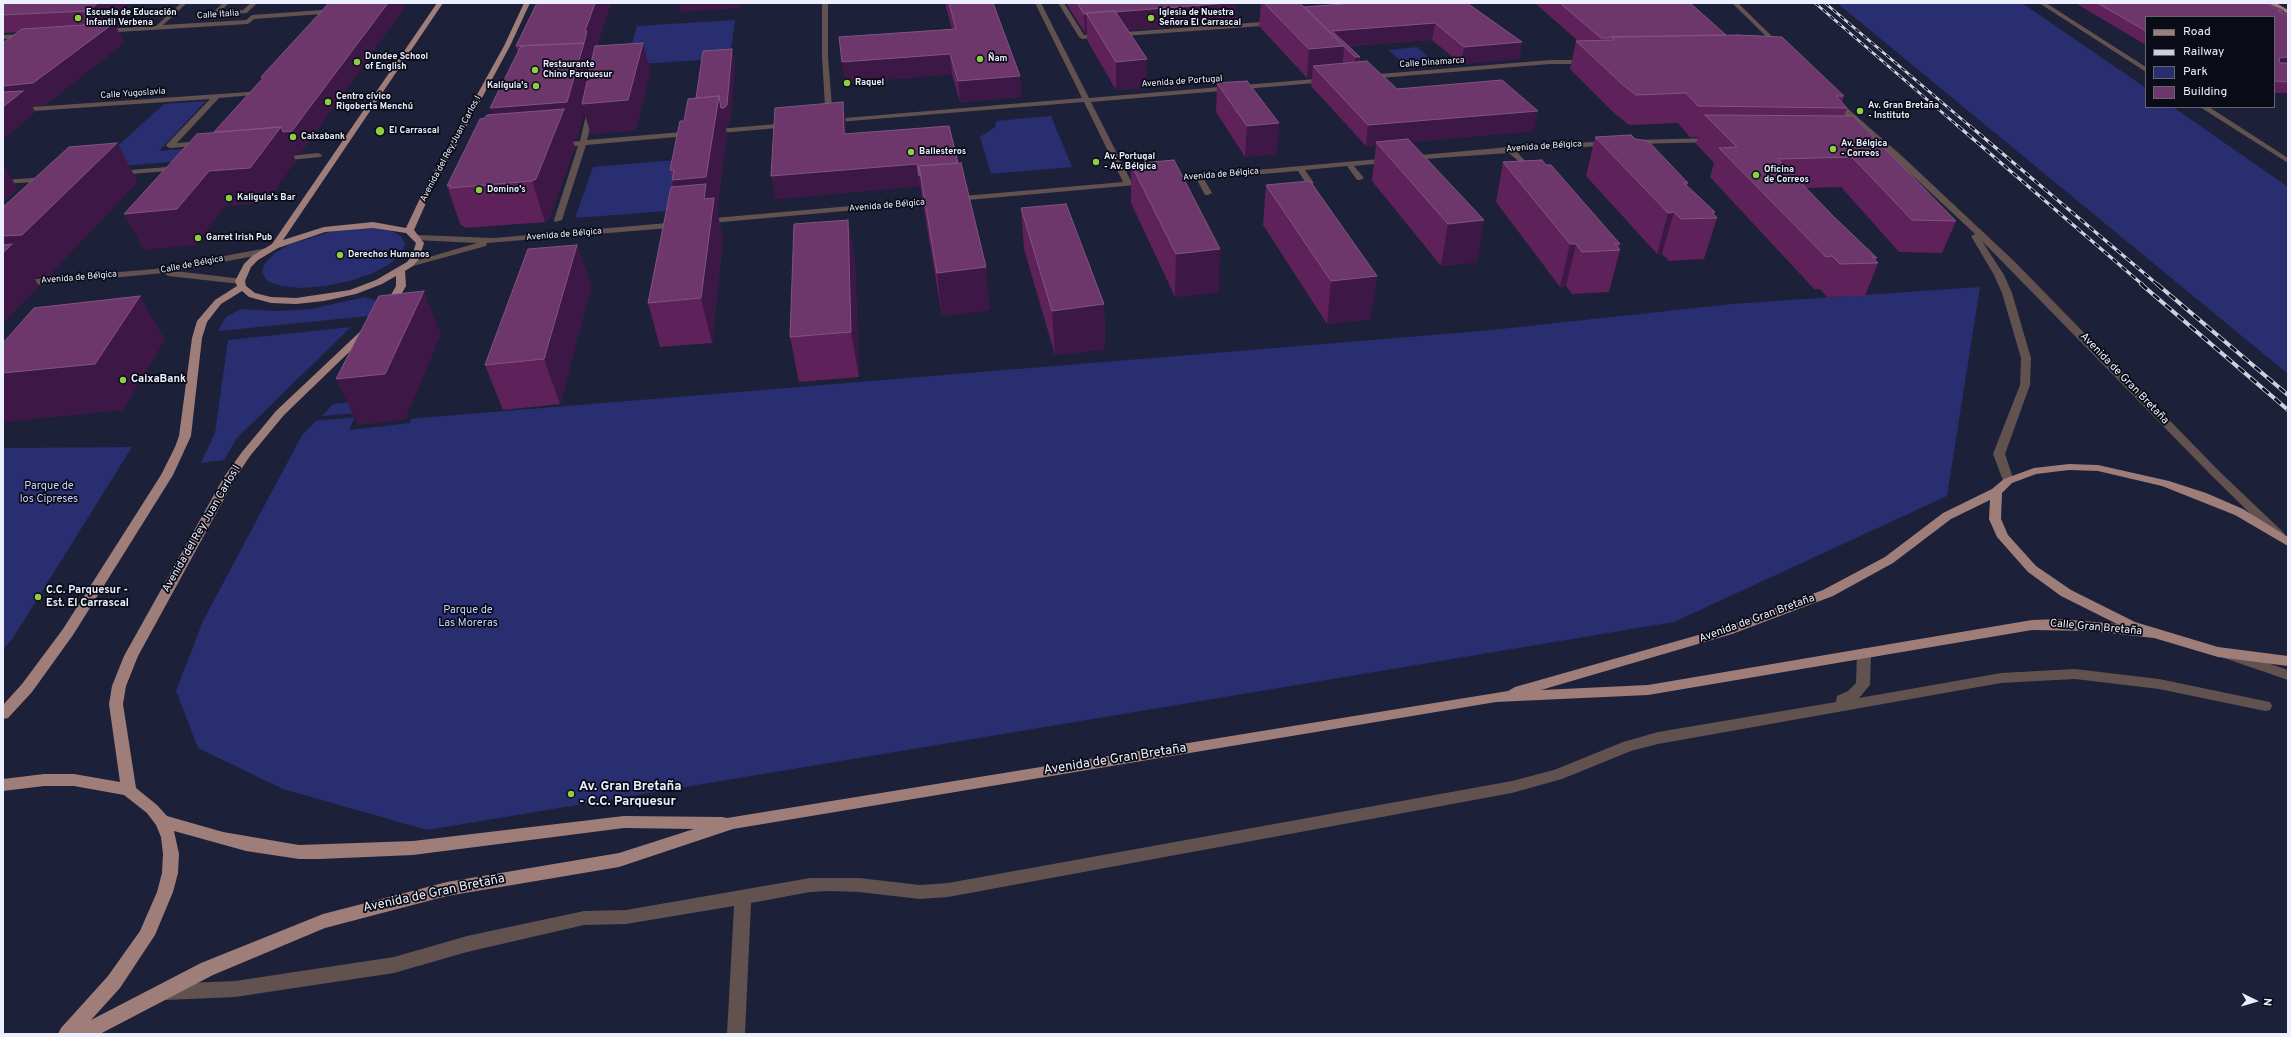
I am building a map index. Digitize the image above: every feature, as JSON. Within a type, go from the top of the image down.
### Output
[{"type":"main road","points":[[275,246],[440,3]]},
{"type":"main road","name":"Avenida del Rey Juan Carlos I","points":[[409,232],[426,194],[506,46],[527,3]]},
{"type":"main road","points":[[2271,3],[2288,12]]},
{"type":"main road","points":[[3,714],[27,688],[68,632],[169,470],[184,436],[197,338],[202,321],[218,302],[241,284],[247,266],[275,246],[298,237],[349,226],[394,227],[409,232],[417,238],[420,250],[410,264],[379,282],[353,292],[324,298],[296,301],[265,298],[252,295],[241,284]]},
{"type":"main road","name":"Avenida del Rey Juan Carlos I","points":[[129,791],[117,720],[116,704],[119,686],[131,656],[230,477],[246,454],[280,414],[379,317],[399,292],[400,271]]},
{"type":"main road","points":[[2008,481],[2034,471],[2056,468],[2098,468],[2124,473],[2165,483],[2202,496],[2239,512],[2284,539]]},
{"type":"main road","name":"Avenida de Gran Bretaña","points":[[82,1034],[159,992],[287,934],[379,905],[447,889],[619,860],[734,823],[1496,697],[1727,632],[1828,593],[1889,560],[1947,516],[1996,492],[2008,481]]},
{"type":"main road","points":[[1996,492],[1994,511],[1998,528],[2009,545],[2028,565],[2047,580],[2084,604],[2154,634],[2218,652],[2288,662]]},
{"type":"main road","name":"Calle Gran Bretaña","points":[[2014,628],[2060,624],[2154,634]]},
{"type":"main road","name":"Avenida de Gran Bretaña","points":[[1496,697],[1648,690],[2014,628]]},
{"type":"main road","points":[[3,785],[44,780],[74,780],[95,782],[129,791],[152,808],[162,821],[169,837],[171,854],[168,879],[157,912],[147,935],[132,959],[94,1006],[67,1034]]},
{"type":"main road","name":"Avenida de Gran Bretaña","points":[[162,821],[222,839],[273,849],[313,852],[413,848],[624,822],[734,823]]},
{"type":"street","name":"Calle Italia","points":[[157,28],[184,3]]},
{"type":"street","points":[[226,3],[214,14],[245,12],[254,3]]},
{"type":"street","name":"Avenida de Portugal","points":[[825,3],[826,122],[1336,79]]},
{"type":"street","points":[[1038,3],[1128,184]]},
{"type":"street","points":[[1062,3],[1082,37],[1287,22]]},
{"type":"street","points":[[1735,3],[1786,54]]},
{"type":"street","points":[[2042,3],[2145,68]]},
{"type":"street","name":"Calle Italia","points":[[95,31],[248,22],[252,17],[336,11],[331,17]]},
{"type":"street","points":[[3,37],[34,35]]},
{"type":"street","name":"Calle Dinamarca","points":[[1359,77],[1550,62],[1593,62]]},
{"type":"street","name":"Calle Yugoslavia","points":[[3,111],[216,97],[267,90]]},
{"type":"street","points":[[213,142],[170,146],[216,97]]},
{"type":"street","points":[[558,220],[583,143],[594,97]]},
{"type":"street","name":"Avenida de Gran Bretaña","points":[[1831,97],[1878,142],[1900,159],[2011,263],[2216,474],[2284,539]]},
{"type":"street","points":[[2206,108],[2288,161]]},
{"type":"street","points":[[551,145],[801,124]]},
{"type":"street","name":"Avenida de Bélgica","points":[[494,241],[1509,150],[1618,143],[1720,140]]},
{"type":"street","points":[[1863,142],[1878,142]]},
{"type":"street","points":[[1509,150],[1524,164]]},
{"type":"street","points":[[271,160],[318,155]]},
{"type":"street","points":[[1349,164],[1360,178]]},
{"type":"street","points":[[105,174],[184,168]]},
{"type":"street","points":[[1300,168],[1310,183]]},
{"type":"street","points":[[1199,177],[1208,193]]},
{"type":"street","points":[[3,182],[58,178]]},
{"type":"street","name":"Avenida de Gran Bretaña","points":[[1967,223],[2003,284],[2026,358],[2025,385],[2020,402],[1999,454],[2008,481]]},
{"type":"street","points":[[417,238],[494,241]]},
{"type":"street","points":[[410,264],[494,241]]},
{"type":"street","name":"Calle de Bélgica","points":[[155,272],[267,251]]},
{"type":"street","name":"Avenida de Bélgica","points":[[3,285],[155,272]]},
{"type":"street","name":"Calle de Bélgica","points":[[155,272],[241,284]]},
{"type":"street","points":[[2218,652],[2288,675]]},
{"type":"street","points":[[1824,707],[1853,695],[1860,689],[1865,680],[1864,653]]},
{"type":"street","points":[[159,992],[235,989],[394,965],[467,944],[584,918],[626,917],[810,885],[860,885],[920,892],[948,890],[1530,783],[1557,775],[1628,746],[1658,738],[1824,707],[2001,678],[2075,674],[2159,684],[2265,706]]},
{"type":"street","points":[[736,1034],[743,897]]},
{"type":"green space","points":[[1837,3],[2022,3],[2145,87],[2145,108],[2174,108],[2288,187],[2288,374]]},
{"type":"green space","points":[[735,20],[730,58],[626,65],[637,26]]},
{"type":"green space","points":[[1417,47],[1433,61],[1403,63],[1388,50]]},
{"type":"green space","points":[[206,101],[159,151],[203,147],[191,160],[43,173],[111,152],[164,104]]},
{"type":"green space","points":[[1051,116],[1072,167],[991,174],[980,137],[995,127],[996,121]]},
{"type":"green space","points":[[689,159],[680,210],[575,218],[593,167]]},
{"type":"green space","points":[[375,228],[391,231],[401,236],[405,244],[402,253],[391,263],[373,273],[350,281],[325,286],[301,288],[281,286],[267,281],[262,272],[265,263],[275,253],[291,244],[333,231]]},
{"type":"green space","name":"Parque de Las Moreras","points":[[1980,287],[1947,496],[1674,622],[427,830],[283,789],[198,748],[176,691],[203,621],[302,435],[316,421],[355,417],[349,430],[410,423],[411,419],[432,417],[1482,331],[1732,304]]},
{"type":"green space","points":[[365,297],[377,301],[369,316],[218,331],[226,317],[241,309],[278,311],[311,309]]},
{"type":"green space","points":[[351,327],[237,438],[224,460],[201,463],[215,433],[228,340]]},
{"type":"green space","points":[[364,401],[357,413],[322,416],[333,404]]},
{"type":"green space","name":"Parque de los Cipreses","points":[[132,447],[13,638],[3,649],[3,448]]},
{"type":"building","points":[[3,3],[98,3],[88,11],[3,15]]},
{"type":"building","points":[[329,3],[388,3],[292,131],[283,132],[281,127],[214,132],[263,78],[261,77]]},
{"type":"building","points":[[537,3],[595,3],[585,31],[587,31],[584,43],[516,46]]},
{"type":"building","points":[[949,3],[993,3],[1020,76],[958,81],[950,54],[842,62],[839,37],[956,29]]},
{"type":"building","points":[[1077,3],[1228,3],[1084,14]]},
{"type":"building","points":[[1264,3],[1300,3],[1344,46],[1309,49]]},
{"type":"building","points":[[1341,3],[1467,3],[1522,42],[1464,47],[1435,23],[1332,31],[1360,57],[1355,57],[1304,7],[1343,4]]},
{"type":"building","points":[[1560,3],[1690,3],[1726,35],[1601,38]]},
{"type":"building","points":[[2097,3],[2266,3],[2284,10],[2278,11],[2288,15],[2288,57],[2279,58],[2280,63],[2288,63],[2288,82],[2275,81],[2275,16],[2145,16],[2145,30]]},
{"type":"building","points":[[1115,11],[1147,59],[1116,62],[1086,13]]},
{"type":"building","points":[[114,23],[33,83],[3,86],[3,43],[22,29]]},
{"type":"building","points":[[1738,35],[1782,37],[1844,96],[1836,96],[1847,108],[1698,106],[1686,93],[1636,95],[1576,41],[1614,40],[1611,37]]},
{"type":"building","points":[[584,43],[567,102],[490,108],[521,46]]},
{"type":"building","points":[[643,43],[628,100],[582,104],[595,46]]},
{"type":"building","points":[[732,49],[727,105],[724,108],[721,108],[719,96],[696,98],[703,51]]},
{"type":"building","points":[[1367,61],[1397,89],[1502,80],[1538,111],[1368,125],[1313,66]]},
{"type":"building","points":[[1247,81],[1279,123],[1247,126],[1217,83]]},
{"type":"building","points":[[23,91],[3,107],[3,92]]},
{"type":"building","points":[[719,96],[706,177],[672,180],[674,170],[670,170],[680,121],[684,121],[688,99]]},
{"type":"building","points":[[843,102],[844,134],[949,126],[958,163],[919,166],[919,176],[917,164],[771,176],[775,108]]},
{"type":"building","points":[[564,109],[536,179],[532,181],[450,188],[451,185],[447,186],[480,119],[485,118],[487,115]]},
{"type":"building","points":[[1705,115],[1853,116],[1956,221],[1912,220],[1852,157],[1778,159],[1834,217],[1877,258],[1872,257],[1878,263],[1840,264],[1832,256],[1826,257],[1719,148],[1737,147]]},
{"type":"building","points":[[281,127],[250,168],[209,171],[177,209],[124,214],[197,134]]},
{"type":"building","points":[[1631,135],[1635,139],[1648,141],[1688,183],[1684,183],[1715,212],[1712,212],[1717,218],[1681,219],[1674,212],[1668,213],[1595,137]]},
{"type":"building","points":[[1408,139],[1484,220],[1448,224],[1376,142]]},
{"type":"building","points":[[117,143],[22,235],[3,236],[3,207],[69,147]]},
{"type":"building","points":[[1174,160],[1220,249],[1176,254],[1131,164]]},
{"type":"building","points":[[1542,160],[1546,165],[1551,165],[1620,244],[1615,244],[1620,250],[1582,252],[1576,244],[1570,244],[1503,162]]},
{"type":"building","points":[[961,163],[986,267],[937,273],[919,166]]},
{"type":"building","points":[[1310,181],[1377,276],[1331,281],[1266,185]]},
{"type":"building","points":[[706,184],[704,199],[714,198],[701,298],[648,303],[671,187]]},
{"type":"building","points":[[1066,204],[1104,304],[1052,311],[1021,208]]},
{"type":"building","points":[[848,220],[851,332],[790,337],[794,224]]},
{"type":"building","points":[[12,244],[3,253],[3,245]]},
{"type":"building","points":[[577,245],[544,359],[485,365],[528,249]]},
{"type":"building","points":[[424,291],[385,374],[336,379],[379,296]]},
{"type":"building","points":[[140,296],[95,364],[3,373],[3,343],[34,308]]},
{"type":"railway","points":[[1815,3],[1959,127]]},
{"type":"railway","points":[[1825,3],[1971,127]]},
{"type":"railway","points":[[1958,126],[2143,285]]},
{"type":"railway","points":[[1970,126],[2158,285]]},
{"type":"railway","points":[[2141,284],[2288,410]]},
{"type":"railway","points":[[2157,284],[2288,395]]},
{"type":"place","name":"Escuela de Educación Infantil Verbena","points":[[78,18]]},
{"type":"place","name":"Iglesia de Nuestra Señora El Carrascal","points":[[1151,18]]},
{"type":"place","name":"Ñam","points":[[980,59]]},
{"type":"place","name":"Dundee School of English","points":[[357,62]]},
{"type":"place","name":"Restaurante Chino Parquesur","points":[[535,70]]},
{"type":"place","name":"Raquel","points":[[847,83]]},
{"type":"place","name":"Kalígula's","points":[[536,86]]},
{"type":"place","name":"Centro cívico Rigoberta Menchú","points":[[328,102]]},
{"type":"place","name":"Av. Gran Bretaña - Instituto","points":[[1860,111]]},
{"type":"place","name":"El Carrascal","points":[[380,131]]},
{"type":"place","name":"Caixabank","points":[[293,137]]},
{"type":"place","name":"Av. Bélgica - Correos","points":[[1833,149]]},
{"type":"place","name":"Ballesteros","points":[[911,152]]},
{"type":"place","name":"Av. Portugal - Av. Bélgica","points":[[1096,162]]},
{"type":"place","name":"Oficina de Correos","points":[[1756,175]]},
{"type":"place","name":"Domino's","points":[[479,190]]},
{"type":"place","name":"Kaligula's Bar","points":[[229,198]]},
{"type":"place","name":"Garret Irish Pub","points":[[198,238]]},
{"type":"place","name":"Derechos Humanos","points":[[340,255]]},
{"type":"place","name":"CaixaBank","points":[[123,380]]},
{"type":"place","name":"C.C. Parquesur - Est. El Carrascal","points":[[38,597]]},
{"type":"place","name":"Av. Gran Bretaña - C.C. Parquesur","points":[[571,794]]}]
